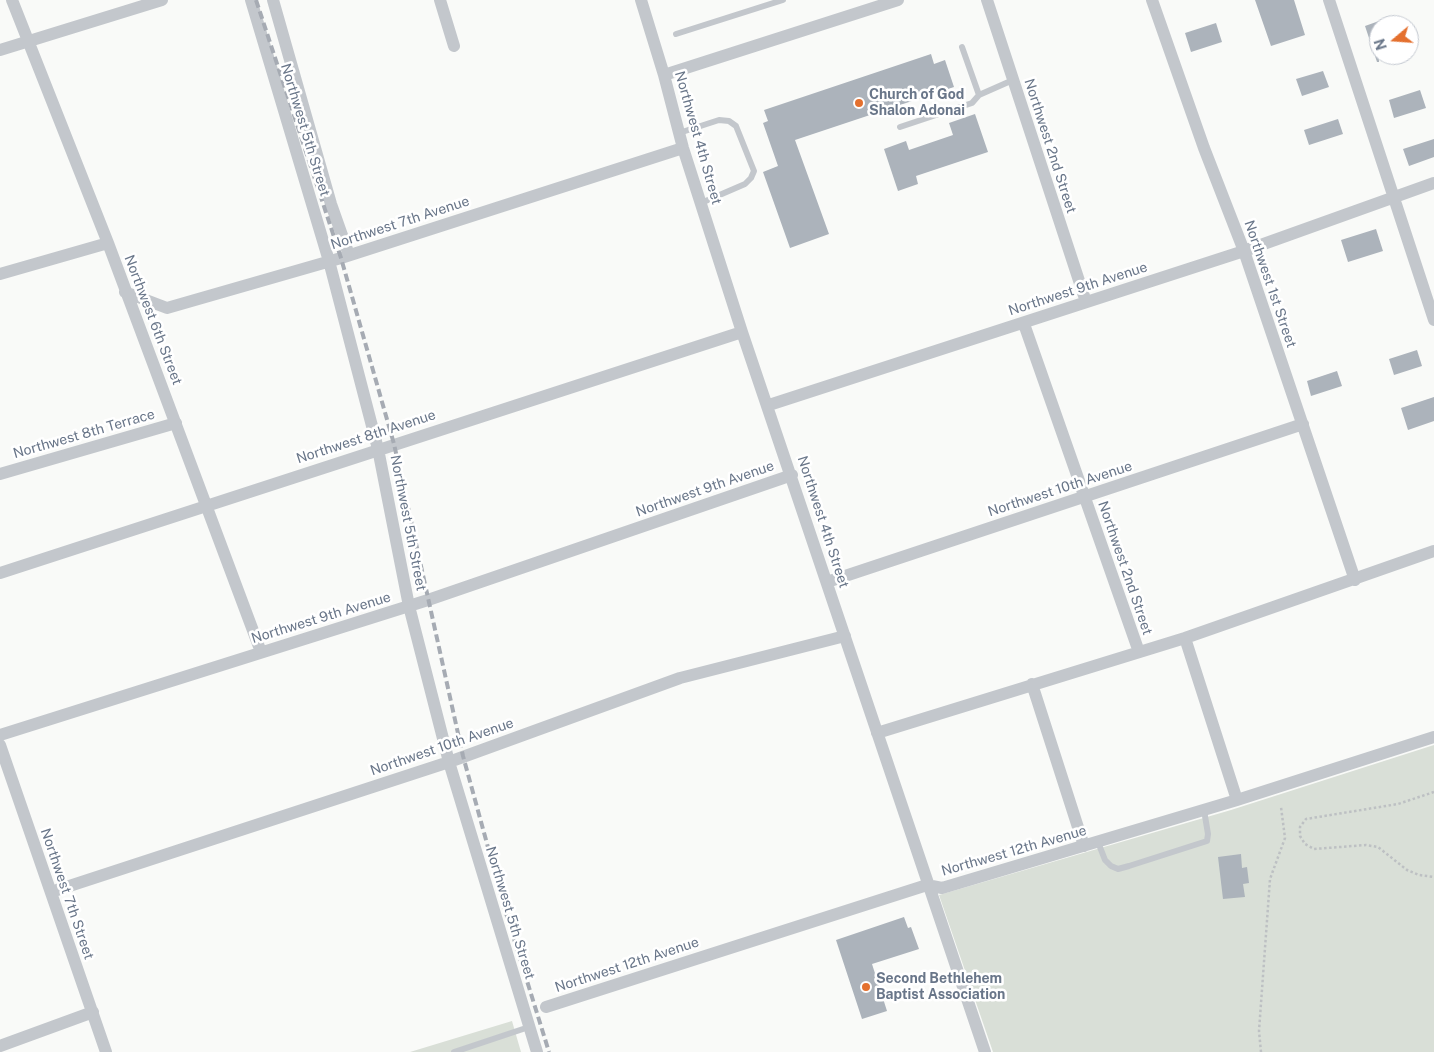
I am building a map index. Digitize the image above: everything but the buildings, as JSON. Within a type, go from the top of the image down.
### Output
[{"type":"street","name":"Northwest 6th Street","points":[[12,0],[108,243],[261,652]]},
{"type":"street","points":[[0,50],[162,0]]},
{"type":"street","name":"Northwest 5th Street","points":[[251,0],[329,261],[378,449],[410,606],[449,762],[537,1052]]},
{"type":"street","name":"Northwest 5th Street","points":[[273,0],[331,204],[349,255]]},
{"type":"street","points":[[440,0],[454,46]]},
{"type":"street","name":"Northwest 4th Street","points":[[641,0],[664,74],[683,148],[742,332],[769,405],[927,886],[985,1052]]},
{"type":"street","points":[[664,74],[898,0]]},
{"type":"street","name":"Northwest 2nd Street","points":[[987,0],[1086,302]]},
{"type":"street","name":"Northwest 1st Street","points":[[1152,0],[1204,148],[1244,250],[1355,580]]},
{"type":"street","points":[[1329,0],[1434,320]]},
{"type":"street","name":"Northwest 7th Avenue","points":[[125,292],[167,308],[349,255],[683,148]]},
{"type":"street","name":"Northwest 9th Avenue","points":[[769,405],[1024,324],[1244,250],[1434,183]]},
{"type":"street","points":[[0,274],[108,243]]},
{"type":"street","name":"Northwest 2nd Street","points":[[1024,324],[1139,652]]},
{"type":"street","name":"Northwest 8th Avenue","points":[[0,573],[742,332]]},
{"type":"street","name":"Northwest 8th Terrace","points":[[0,474],[176,423]]},
{"type":"street","name":"Northwest 10th Avenue","points":[[827,582],[1303,424]]},
{"type":"street","name":"Northwest 9th Avenue","points":[[0,735],[410,606],[792,475]]},
{"type":"street","points":[[876,733],[1185,638],[1434,551]]},
{"type":"street","name":"Northwest 10th Avenue","points":[[51,892],[449,762],[680,678],[845,636]]},
{"type":"street","points":[[1185,638],[1237,800]]},
{"type":"street","points":[[1032,684],[1084,846]]},
{"type":"street","name":"Northwest 12th Avenue","points":[[546,1007],[927,886],[942,888],[1237,800],[1434,737]]},
{"type":"street","name":"Northwest 7th Street","points":[[0,745],[2,761],[51,892],[106,1052]]},
{"type":"street","points":[[0,1046],[93,1012]]},
{"type":"lane","points":[[676,34],[783,0]]},
{"type":"lane","points":[[962,47],[979,95]]},
{"type":"lane","points":[[900,127],[972,102],[979,95],[1013,80]]},
{"type":"lane","points":[[679,133],[719,120],[729,122],[736,126],[754,171],[752,178],[745,184],[701,203]]},
{"type":"lane","points":[[1098,842],[1105,860],[1111,866],[1118,869],[1147,861],[1207,841],[1208,834],[1204,810]]},
{"type":"lane","points":[[454,1052],[529,1027]]},
{"type":"path","points":[[1434,792],[1379,808],[1317,816],[1306,819],[1300,827],[1300,836],[1305,844],[1314,849],[1366,845],[1378,847],[1407,870],[1419,875],[1434,877]]},
{"type":"path","points":[[1261,1052],[1259,1031],[1270,879],[1285,838],[1281,807]]},
{"type":"shaded area","points":[[1434,745],[1434,1052],[993,1052],[939,895],[1231,810]]},
{"type":"shaded area","points":[[512,1021],[521,1052],[410,1052]]},
{"type":"railway","points":[[256,0],[341,258],[394,444],[463,756],[506,913],[549,1052]]},
{"type":"place","name":"Church of God Shalon Adonai","points":[[859,103]]},
{"type":"place","name":"Second Bethlehem Baptist Association","points":[[866,987]]}]
